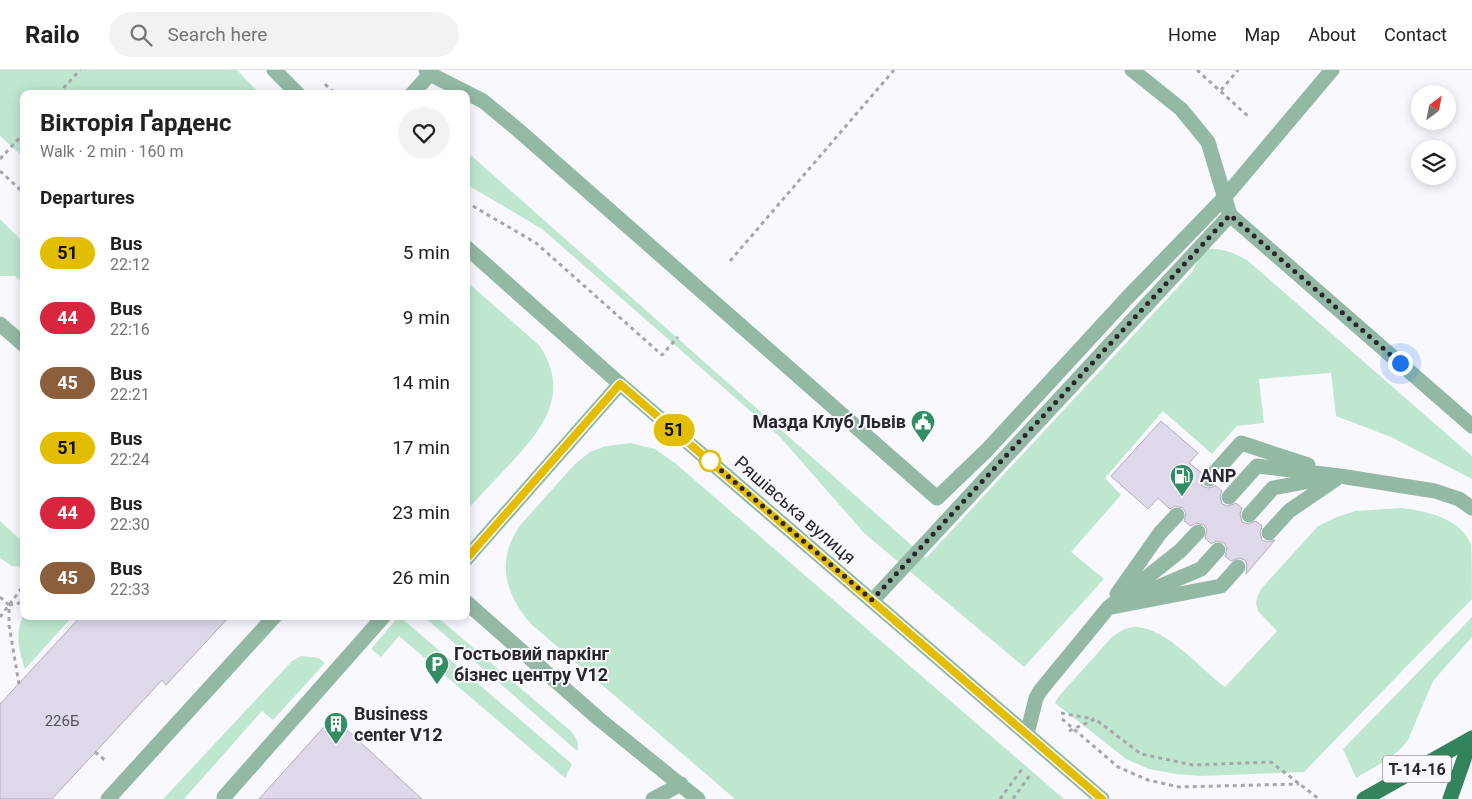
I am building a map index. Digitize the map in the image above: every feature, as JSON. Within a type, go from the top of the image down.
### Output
[{"type":"main road","name":"Т-14-16","points":[[1364,799],[1472,738]]},
{"type":"main road","name":"Т-14-16","points":[[1450,799],[1472,738]]},
{"type":"street","points":[[274,70],[294,90]]},
{"type":"street","points":[[1132,70],[1181,109],[1208,142],[1230,215],[1472,426]]},
{"type":"street","points":[[937,498],[987,450],[1224,198],[1332,70]]},
{"type":"street","points":[[415,90],[428,72],[462,90]]},
{"type":"street","points":[[470,95],[482,101],[518,129],[954,512]]},
{"type":"street","points":[[872,600],[1230,215]]},
{"type":"street","name":"Ряшівська вулиця","points":[[470,251],[620,384],[1102,799]]},
{"type":"street","points":[[0,324],[20,342]]},
{"type":"street","points":[[470,554],[620,384]]},
{"type":"street","points":[[1208,480],[1241,443],[1340,476]]},
{"type":"street","points":[[1229,497],[1257,466],[1340,476],[1435,491],[1459,499],[1472,508]]},
{"type":"street","points":[[1250,515],[1273,488],[1340,476]]},
{"type":"street","points":[[1269,533],[1289,511],[1340,476]]},
{"type":"street","points":[[1027,734],[1036,698],[1040,691],[1108,608],[1160,533],[1177,514]]},
{"type":"street","points":[[1108,608],[1180,551],[1198,532]]},
{"type":"street","points":[[1108,608],[1201,569],[1218,550]]},
{"type":"street","points":[[1108,608],[1221,586],[1238,567]]},
{"type":"street","points":[[470,606],[599,719],[698,799]]},
{"type":"street","points":[[108,799],[271,620]]},
{"type":"street","points":[[224,797],[380,620]]},
{"type":"street","points":[[653,799],[681,784]]},
{"type":"path","points":[[62,90],[80,70]]},
{"type":"path","points":[[730,261],[894,70]]},
{"type":"path","points":[[1198,70],[1250,118]]},
{"type":"path","points":[[1221,90],[1238,70]]},
{"type":"path","points":[[0,159],[20,137]]},
{"type":"path","points":[[0,171],[20,189]]},
{"type":"path","points":[[470,204],[536,243],[662,355],[678,337]]},
{"type":"path","points":[[0,617],[20,590]]},
{"type":"path","points":[[0,597],[8,605],[9,625],[19,684]]},
{"type":"path","points":[[8,605],[20,603]]},
{"type":"path","points":[[1053,711],[1094,719],[1141,754],[1193,765],[1271,762],[1319,799]]},
{"type":"path","points":[[1058,716],[1118,767],[1148,780],[1179,787],[1300,784]]},
{"type":"path","points":[[1065,733],[1094,719]]},
{"type":"path","points":[[95,752],[107,762]]},
{"type":"path","points":[[1000,799],[1022,769]]},
{"type":"path","points":[[1013,799],[1030,776]]},
{"type":"green space","points":[[0,70],[237,70],[256,90],[20,90],[20,154],[0,136]]},
{"type":"green space","points":[[470,155],[926,558],[1192,272],[1204,249],[1226,251],[1247,260],[1472,456],[1472,479],[1391,437],[1336,416],[1331,373],[1259,379],[1264,423],[1237,426],[1212,454],[1163,411],[1105,478],[1121,495],[1071,552],[1104,579],[1024,667],[864,533],[780,437],[542,229],[470,186]]},
{"type":"green space","points":[[0,219],[20,239],[20,280],[15,276],[0,276]]},
{"type":"green space","points":[[470,285],[539,345],[549,363],[553,380],[553,395],[549,410],[532,439],[470,507]]},
{"type":"green space","points":[[631,443],[655,449],[675,463],[1064,799],[735,799],[531,624],[514,600],[509,588],[506,575],[508,549],[522,523],[575,464],[590,452],[606,446]]},
{"type":"green space","points":[[1402,508],[1422,511],[1442,518],[1459,528],[1466,536],[1471,545],[1472,599],[1304,772],[1201,776],[1149,769],[1126,759],[1055,703],[1059,696],[1112,637],[1133,627],[1145,628],[1170,640],[1225,687],[1277,631],[1258,611],[1256,603],[1261,589],[1318,526],[1355,511]]},
{"type":"green space","points":[[0,521],[20,539],[20,567],[12,566],[0,558]]},
{"type":"green space","points":[[1472,617],[1472,637],[1433,681],[1408,740],[1391,757],[1356,778],[1343,749]]},
{"type":"green space","points":[[22,620],[69,620],[25,669],[19,648],[18,635]]},
{"type":"green space","points":[[396,620],[404,620],[572,764],[565,778],[399,636],[381,657],[371,649]]},
{"type":"green space","points":[[428,620],[441,620],[572,732],[578,743],[577,751]]},
{"type":"green space","points":[[301,656],[319,658],[325,663],[273,720],[262,711],[184,799],[163,799],[292,661]]},
{"type":"building","name":"ANP","points":[[1161,421],[1198,453],[1189,463],[1202,473],[1200,481],[1202,486],[1208,488],[1216,486],[1222,491],[1220,496],[1222,504],[1228,506],[1236,503],[1242,508],[1240,514],[1242,522],[1248,524],[1256,521],[1262,526],[1260,532],[1262,540],[1268,542],[1275,540],[1246,574],[1247,565],[1245,560],[1239,558],[1231,561],[1225,556],[1227,548],[1224,543],[1216,541],[1211,544],[1205,538],[1207,530],[1204,525],[1196,523],[1191,526],[1184,521],[1186,513],[1183,508],[1175,506],[1170,509],[1158,498],[1148,509],[1111,476]]},
{"type":"building","points":[[77,620],[226,620],[166,685],[162,680],[52,799],[0,799],[0,704]]},
{"type":"building","name":"Business center V12","points":[[333,717],[422,799],[259,799]]},
{"type":"bus line","name":"51","points":[[470,554],[620,384],[1102,799]]},
{"type":"place","name":"Мазда Клуб Львів","points":[[923,443]]},
{"type":"place","name":"ANP","points":[[1182,497]]},
{"type":"place","name":"Гостьовий паркінг бізнес центру V12","points":[[437,685]]},
{"type":"place","name":"Business center V12","points":[[336,745]]},
{"type":"route","points":[[710,461],[872,600],[1230,215],[1400,363]]}]
